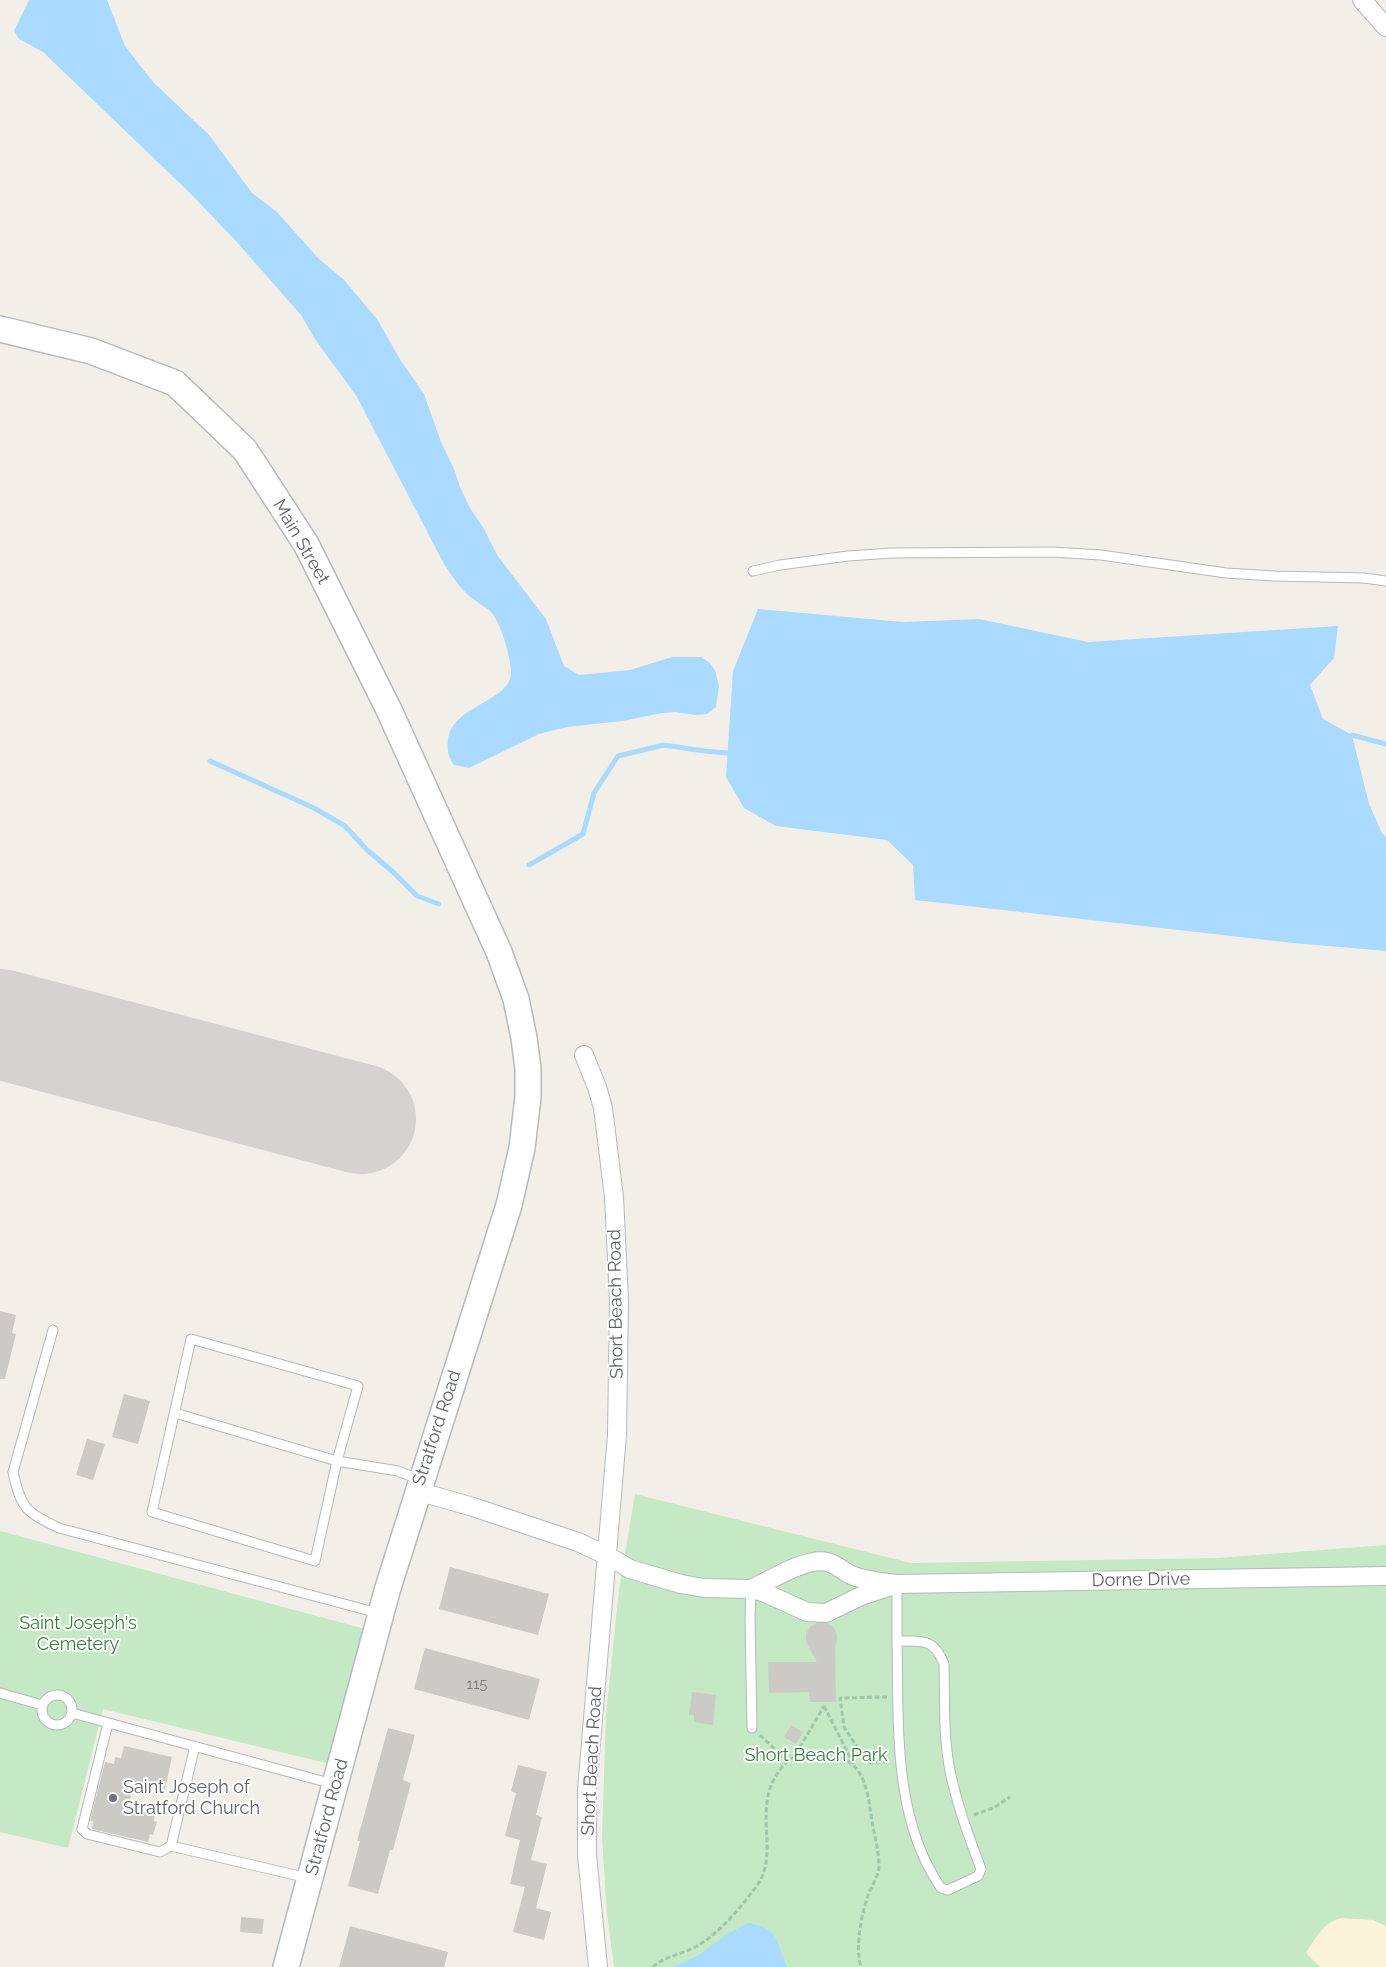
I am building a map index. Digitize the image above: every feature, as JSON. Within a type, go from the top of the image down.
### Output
[{"type":"main road","name":"Main Street","points":[[0,329],[91,351],[175,383],[245,450],[306,544],[389,710],[472,890]]},
{"type":"main road","name":"Stratford Road","points":[[290,1966],[310,1878],[381,1614],[419,1486],[509,1205],[522,1148],[526,1119],[528,1069],[524,1038],[516,999],[499,952],[472,890]]},
{"type":"street","points":[[1362,0],[1386,27]]},
{"type":"street","name":"Short Beach Road","points":[[584,1056],[597,1087],[603,1108],[614,1197],[620,1301],[617,1435],[586,1818],[587,1855],[598,1967]]},
{"type":"street","points":[[419,1486],[578,1542],[608,1556]]},
{"type":"street","name":"Dorne Drive","points":[[608,1556],[630,1569],[681,1584],[704,1588],[752,1589],[772,1595],[800,1610],[819,1613],[832,1611],[862,1596],[896,1584]]},
{"type":"street","name":"Dorne Drive","points":[[752,1589],[801,1565],[814,1561],[828,1562],[851,1575],[896,1584],[1386,1576]]},
{"type":"lane","points":[[753,571],[788,564],[892,553],[1052,552],[1101,555],[1226,573],[1364,578],[1386,581]]},
{"type":"lane","points":[[52,1330],[13,1472],[18,1494],[32,1514],[59,1528],[381,1614]]},
{"type":"lane","points":[[191,1339],[358,1386],[337,1461],[315,1561],[152,1512],[191,1339]]},
{"type":"lane","points":[[175,1413],[337,1461],[398,1471],[419,1486]]},
{"type":"lane","points":[[896,1584],[897,1641],[898,1697],[904,1788],[913,1831],[921,1854],[942,1888],[948,1890],[978,1876],[981,1869],[962,1820],[949,1770],[946,1745],[944,1664],[940,1653],[928,1642],[897,1641]]},
{"type":"lane","points":[[752,1589],[750,1618],[752,1728]]},
{"type":"lane","points":[[0,1693],[42,1705]]},
{"type":"lane","points":[[60,1694],[71,1704],[72,1713],[66,1722],[56,1725],[51,1724],[43,1717],[41,1712],[42,1705],[50,1696],[60,1694]]},
{"type":"lane","points":[[72,1713],[336,1785]]},
{"type":"lane","points":[[108,1722],[82,1829],[87,1834],[160,1852],[171,1846],[310,1878]]},
{"type":"lane","points":[[171,1846],[195,1746]]},
{"type":"path","points":[[898,1697],[840,1698],[844,1728],[868,1763],[901,1760]]},
{"type":"path","points":[[799,1755],[800,1747],[824,1706],[854,1766],[864,1779],[869,1794],[879,1856],[879,1874],[868,1896],[861,1924],[858,1953],[861,1967]]},
{"type":"path","points":[[752,1728],[788,1762]]},
{"type":"path","points":[[653,1967],[664,1959],[683,1953],[705,1941],[719,1930],[757,1886],[765,1867],[765,1804],[775,1776],[788,1762],[799,1755],[824,1754],[844,1759],[854,1766]]},
{"type":"path","points":[[962,1820],[995,1807],[1010,1796]]},
{"type":"green space","name":"Short Beach Park","points":[[635,1494],[911,1563],[1218,1558],[1386,1545],[1386,1967],[614,1967],[607,1914],[602,1837],[606,1715],[619,1590]]},
{"type":"green space","name":"Saint Joseph's Cemetery","points":[[0,1531],[365,1629],[330,1764],[103,1709],[68,1848],[0,1832]]},
{"type":"sand","points":[[1342,1918],[1373,1920],[1386,1926],[1386,1967],[1320,1967],[1306,1953],[1325,1927],[1335,1920]]},
{"type":"water","points":[[29,0],[107,0],[125,46],[153,82],[209,135],[252,193],[277,212],[318,258],[344,280],[377,319],[401,361],[424,394],[441,442],[470,508],[484,529],[497,555],[546,619],[564,666],[579,675],[630,670],[672,657],[701,657],[709,662],[715,670],[719,686],[716,707],[707,714],[662,713],[622,721],[567,727],[539,734],[469,768],[454,765],[449,756],[448,747],[452,728],[460,718],[503,690],[509,681],[511,671],[509,656],[497,622],[489,610],[465,592],[444,564],[357,397],[315,339],[301,315],[235,240],[190,193],[43,52],[19,39],[14,31]]},
{"type":"water","points":[[758,609],[903,622],[979,619],[1088,642],[1338,626],[1334,658],[1310,685],[1323,719],[1352,735],[1369,804],[1382,833],[1386,837],[1386,951],[1293,943],[915,900],[913,865],[887,840],[776,826],[744,808],[726,777],[733,671]]},
{"type":"water","points":[[748,1923],[766,1928],[771,1933],[778,1943],[787,1967],[674,1967],[699,1955],[727,1934]]},
{"type":"building","points":[[0,1311],[16,1315],[12,1333],[16,1334],[5,1379],[0,1379]]},
{"type":"building","points":[[124,1394],[150,1401],[138,1444],[112,1437]]},
{"type":"building","points":[[87,1439],[105,1444],[93,1480],[76,1475]]},
{"type":"building","points":[[450,1567],[549,1594],[538,1635],[439,1609]]},
{"type":"building","points":[[817,1623],[827,1623],[833,1627],[837,1634],[835,1646],[836,1702],[810,1702],[809,1692],[769,1693],[768,1662],[817,1662],[806,1642],[806,1634],[810,1627]]},
{"type":"building","points":[[425,1648],[540,1679],[529,1720],[414,1689]]},
{"type":"building","points":[[692,1692],[716,1695],[713,1725],[694,1722],[694,1715],[689,1715]]},
{"type":"building","points":[[791,1725],[803,1732],[796,1744],[784,1737]]},
{"type":"building","points":[[388,1728],[415,1735],[403,1780],[411,1783],[393,1850],[390,1850],[378,1894],[348,1886],[360,1841],[357,1841]]},
{"type":"building","name":"Saint Joseph of Stratford Church","points":[[124,1746],[172,1757],[165,1789],[134,1782],[128,1807],[155,1813],[154,1821],[157,1822],[153,1835],[150,1834],[148,1842],[92,1829],[93,1821],[90,1821],[105,1762],[114,1764],[115,1757],[121,1758]]},
{"type":"building","points":[[518,1765],[547,1772],[536,1815],[542,1817],[531,1860],[547,1864],[536,1908],[551,1912],[544,1940],[513,1932],[525,1887],[510,1884],[520,1840],[505,1836],[516,1793],[511,1791]]},
{"type":"building","points":[[241,1917],[264,1919],[262,1934],[240,1932]]},
{"type":"building","points":[[350,1926],[448,1952],[444,1967],[339,1967]]},
{"type":"waterway","points":[[1352,735],[1386,744]]},
{"type":"waterway","points":[[529,865],[583,834],[594,793],[618,756],[664,745],[728,753]]},
{"type":"waterway","points":[[210,761],[314,808],[345,826],[366,849],[417,896],[439,904]]},
{"type":"runway","points":[[0,1024],[361,1119]]},
{"type":"place","name":"Saint Joseph of Stratford Church","points":[[113,1798]]}]
